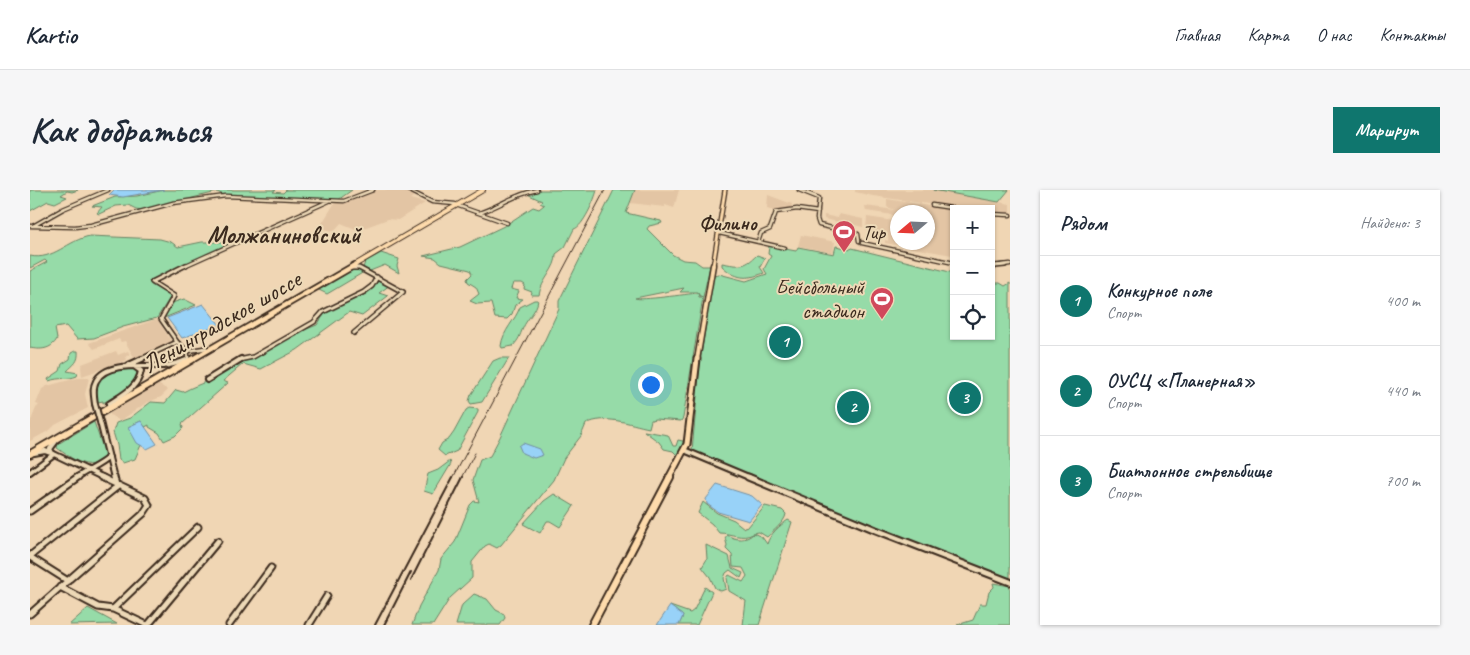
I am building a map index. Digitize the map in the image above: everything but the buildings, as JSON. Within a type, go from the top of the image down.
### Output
[{"type":"highway","name":"Ленинградское шоссе","points":[[30,455],[481,190]]},
{"type":"highway","name":"Ленинградское шоссе","points":[[30,450],[448,206],[455,205]]},
{"type":"main road","points":[[592,625],[688,439],[695,373],[726,190]]},
{"type":"street","points":[[31,226],[70,206],[108,190]]},
{"type":"street","points":[[31,226],[75,227],[91,225],[162,206],[220,196],[349,200],[373,190]]},
{"type":"street","points":[[408,190],[419,192],[427,200],[448,206]]},
{"type":"street","points":[[478,213],[492,209],[521,193],[537,190]]},
{"type":"street","points":[[799,190],[819,198],[819,225],[856,233],[863,242],[950,262]]},
{"type":"street","points":[[128,365],[166,365],[187,359],[187,351],[177,342],[161,319],[174,296],[153,284],[155,279],[331,200]]},
{"type":"street","points":[[455,205],[507,223]]},
{"type":"street","points":[[935,205],[950,208]]},
{"type":"street","points":[[758,242],[761,233],[770,229],[776,212],[797,209],[818,212]]},
{"type":"street","points":[[995,214],[1010,216]]},
{"type":"street","points":[[719,233],[785,248]]},
{"type":"street","points":[[354,333],[403,293],[402,290],[357,266],[360,261]]},
{"type":"street","points":[[995,266],[1010,264]]},
{"type":"street","points":[[343,271],[360,268]]},
{"type":"street","points":[[207,380],[243,358],[253,357],[314,322],[323,312],[364,292],[372,286],[376,277]]},
{"type":"street","points":[[117,486],[92,388],[96,379],[109,370],[128,365],[177,342]]},
{"type":"street","points":[[187,351],[206,348]]},
{"type":"street","points":[[110,404],[130,389],[140,378],[140,369],[128,365]]},
{"type":"street","points":[[54,454],[50,450],[52,446],[68,432]]},
{"type":"street","points":[[684,450],[884,533],[1010,582]]},
{"type":"street","points":[[30,455],[42,451],[54,454],[148,500],[150,505],[147,511],[30,614]]},
{"type":"street","points":[[30,472],[54,454]]},
{"type":"street","points":[[30,511],[87,470],[100,465],[110,457]]},
{"type":"street","points":[[68,581],[30,557],[117,486]]},
{"type":"street","points":[[113,609],[198,528]]},
{"type":"street","points":[[60,587],[98,606],[113,609],[148,625],[218,541]]},
{"type":"street","points":[[229,625],[271,568]]},
{"type":"street","points":[[309,625],[327,596]]},
{"type":"shaded area","points":[[376,190],[401,190],[418,194],[410,199],[425,203],[398,220],[388,219],[358,230],[341,223],[334,231],[319,228],[336,201],[346,202]]},
{"type":"shaded area","points":[[635,190],[679,190],[674,208],[665,205],[665,207],[630,203]]},
{"type":"shaded area","points":[[855,190],[937,190],[1010,204],[1010,213],[995,214],[995,205],[950,205],[950,207],[855,192]]},
{"type":"shaded area","points":[[768,195],[792,204],[792,208],[777,211],[767,208]]},
{"type":"shaded area","points":[[887,199],[924,205],[890,205],[890,208],[887,207]]},
{"type":"shaded area","points":[[865,206],[890,209],[890,215],[866,211]]},
{"type":"shaded area","points":[[935,207],[950,209],[950,255],[924,250],[935,250]]},
{"type":"shaded area","points":[[839,214],[863,219],[863,227],[846,223],[846,221],[839,220],[838,222],[824,219],[824,215],[838,218]]},
{"type":"shaded area","points":[[867,217],[890,220],[890,244],[885,243],[885,240],[888,241],[888,237],[875,234],[875,231],[866,229]]},
{"type":"shaded area","points":[[801,235],[835,242],[833,253],[798,246]]},
{"type":"shaded area","points":[[157,319],[172,342],[138,359],[135,359],[125,341],[121,342],[119,339],[94,349],[89,343]]},
{"type":"shaded area","points":[[116,351],[118,355],[128,351],[130,355],[126,356],[127,360],[82,376],[82,364]]},
{"type":"shaded area","points":[[77,378],[89,378],[85,394],[88,408],[55,425],[50,430],[30,441],[30,423],[39,405],[36,404],[42,389]]},
{"type":"shaded area","points":[[158,384],[168,390],[161,397],[146,403],[120,421],[110,415],[110,413]]},
{"type":"green space","points":[[30,190],[78,190],[67,191],[61,195],[67,197],[55,203],[48,201],[30,211]]},
{"type":"green space","points":[[164,190],[276,190],[273,192],[283,193],[286,190],[352,190],[338,200],[224,195],[217,192],[143,210],[128,205],[116,206],[99,214],[97,213],[102,207],[92,206],[115,197],[137,196]]},
{"type":"green space","points":[[538,190],[597,190],[585,218],[574,229],[565,247],[556,254],[554,264],[539,295],[531,295],[532,292],[524,289],[525,285],[522,283],[513,283],[511,289],[519,291],[516,298],[523,299],[515,305],[512,314],[507,319],[495,318],[491,303],[477,304],[470,301],[479,294],[476,287],[468,282],[467,279],[472,274],[470,270],[441,263],[435,258],[423,256],[460,247],[504,226],[533,207],[539,209],[544,205],[540,203],[542,201],[525,193],[532,195]]},
{"type":"green space","points":[[614,190],[635,190],[626,213],[661,221],[662,223],[649,226],[647,229],[673,255],[683,260],[695,261],[702,266],[710,266],[683,418],[681,421],[651,420],[649,428],[609,420],[593,421],[586,424],[581,436],[564,458],[554,480],[501,545],[497,548],[489,544],[485,546],[472,562],[472,578],[450,598],[433,625],[412,625],[419,606],[439,570],[441,559],[455,542],[470,505],[474,501],[479,502],[473,480],[480,460],[490,456],[500,437],[559,309],[559,301]],"holes":[[[684,288],[680,292],[698,293],[654,298],[635,298]]]},
{"type":"green space","points":[[933,190],[1009,190],[999,202]]},
{"type":"green space","points":[[90,236],[160,239],[171,242],[178,247],[202,242],[227,242],[242,239],[149,281],[151,285],[171,296],[157,318],[123,327],[94,338],[77,339],[66,326],[55,328],[57,339],[55,343],[41,349],[30,348],[30,271],[47,262],[45,260],[30,268],[30,256],[46,256]]},
{"type":"green space","points":[[769,246],[796,251],[798,247],[834,254],[836,246],[852,248],[950,272],[950,340],[995,340],[995,283],[1005,286],[1010,283],[1010,578],[970,565],[692,451],[700,363],[713,275],[719,274],[746,281],[767,274],[764,269],[771,256],[768,254]]},
{"type":"green space","points":[[381,253],[399,259],[397,266],[399,273],[385,265],[370,271],[363,268],[365,262]]},
{"type":"green space","points":[[757,255],[765,258],[760,267],[764,273],[758,275],[737,276],[722,266],[722,263],[745,264]]},
{"type":"green space","points":[[353,269],[364,272],[327,294],[317,289],[343,276],[343,274]]},
{"type":"green space","points":[[380,280],[390,285],[379,293],[388,296],[362,316],[349,312],[297,350],[261,369],[243,364],[223,381],[228,383],[182,424],[183,428],[175,436],[164,441],[159,433],[149,427],[149,425],[145,427],[141,421],[128,427],[141,445],[135,459],[123,463],[119,460],[113,432],[116,423],[130,418],[151,402],[165,403],[176,390],[183,392],[210,380],[234,365],[250,359],[299,332],[317,325],[326,312],[364,295]]},
{"type":"green space","points":[[184,299],[196,305],[164,318],[172,303]]},
{"type":"green space","points":[[538,300],[536,308],[525,324],[517,341],[513,346],[502,348],[504,335],[520,307]]},
{"type":"green space","points":[[78,351],[77,360],[67,371],[78,373],[77,376],[49,381],[48,379],[60,371],[62,364],[70,359],[71,353]]},
{"type":"green space","points":[[500,358],[509,358],[482,402],[471,404],[469,401],[471,395],[493,361]]},
{"type":"green space","points":[[130,368],[136,370],[138,376],[127,389],[103,403],[103,401],[98,402],[96,393],[99,380],[114,370]]},
{"type":"green space","points":[[469,408],[478,409],[478,412],[457,451],[445,456],[438,450],[442,443],[449,439]]},
{"type":"green space","points":[[94,422],[105,454],[95,464],[82,463],[57,448],[58,444]]},
{"type":"green space","points":[[644,431],[668,435],[673,446],[676,446],[678,440],[683,441],[683,444],[677,455],[673,451],[664,449],[659,442]]},
{"type":"green space","points":[[450,461],[451,464],[433,494],[424,491],[428,474],[438,470]]},
{"type":"green space","points":[[554,494],[574,506],[560,527],[547,521],[540,533],[523,524],[544,501]]},
{"type":"green space","points":[[703,502],[717,513],[734,520],[744,528],[748,527],[765,506],[782,510],[786,514],[785,517],[767,537],[759,532],[753,533],[762,537],[767,544],[778,528],[788,520],[792,522],[759,625],[743,625],[746,601],[729,591],[727,578],[729,575],[743,582],[747,576],[743,568],[733,567],[732,555],[726,549],[725,538],[727,535],[737,539],[744,539],[753,534],[741,536],[719,533],[712,524],[698,513]]},
{"type":"green space","points":[[706,545],[729,556],[732,568],[743,573],[741,578],[730,570],[726,573],[724,578],[726,589],[721,591],[715,588],[710,577],[702,567],[707,559]]},
{"type":"green space","points":[[993,583],[1010,586],[1010,625],[957,625],[973,620],[980,604],[986,604],[989,592],[994,587]]},
{"type":"green space","points":[[705,587],[712,592],[697,625],[679,625],[683,616],[670,606],[690,613],[694,610]]},
{"type":"green space","points":[[474,594],[487,599],[496,610],[504,614],[505,618],[500,625],[456,625],[462,605]]},
{"type":"green space","points":[[88,608],[117,624],[69,625]]},
{"type":"water","points":[[114,190],[164,190],[123,197],[109,195]]},
{"type":"water","points":[[203,304],[220,325],[182,338],[167,318]]},
{"type":"water","points":[[141,421],[157,444],[147,449],[137,443],[128,427]]},
{"type":"water","points":[[523,443],[540,449],[543,455],[534,458],[522,453],[519,446]]},
{"type":"water","points":[[717,485],[752,496],[762,505],[749,521],[718,512],[707,504],[706,499]]},
{"type":"water","points":[[670,606],[683,616],[679,625],[657,625]]},
{"type":"railway","points":[[453,478],[605,190]]},
{"type":"railway","points":[[462,478],[475,453]]},
{"type":"railway","points":[[375,625],[453,477]]},
{"type":"railway","points":[[411,580],[463,477]]},
{"type":"railway","points":[[384,625],[411,572]]},
{"type":"place","name":"Тир","points":[[844,253]]},
{"type":"place","name":"Бейсбольный стадион","points":[[882,320]]},
{"type":"place","name":"Конкурное поле","points":[[785,342]]},
{"type":"place","name":"Биатлонное стрельбище","points":[[965,398]]},
{"type":"place","name":"ОУСЦ «Планерная»","points":[[853,407]]},
{"type":"district","name":"Филино","points":[[728,223]]},
{"type":"district","name":"Молжаниновский","points":[[284,234]]}]
